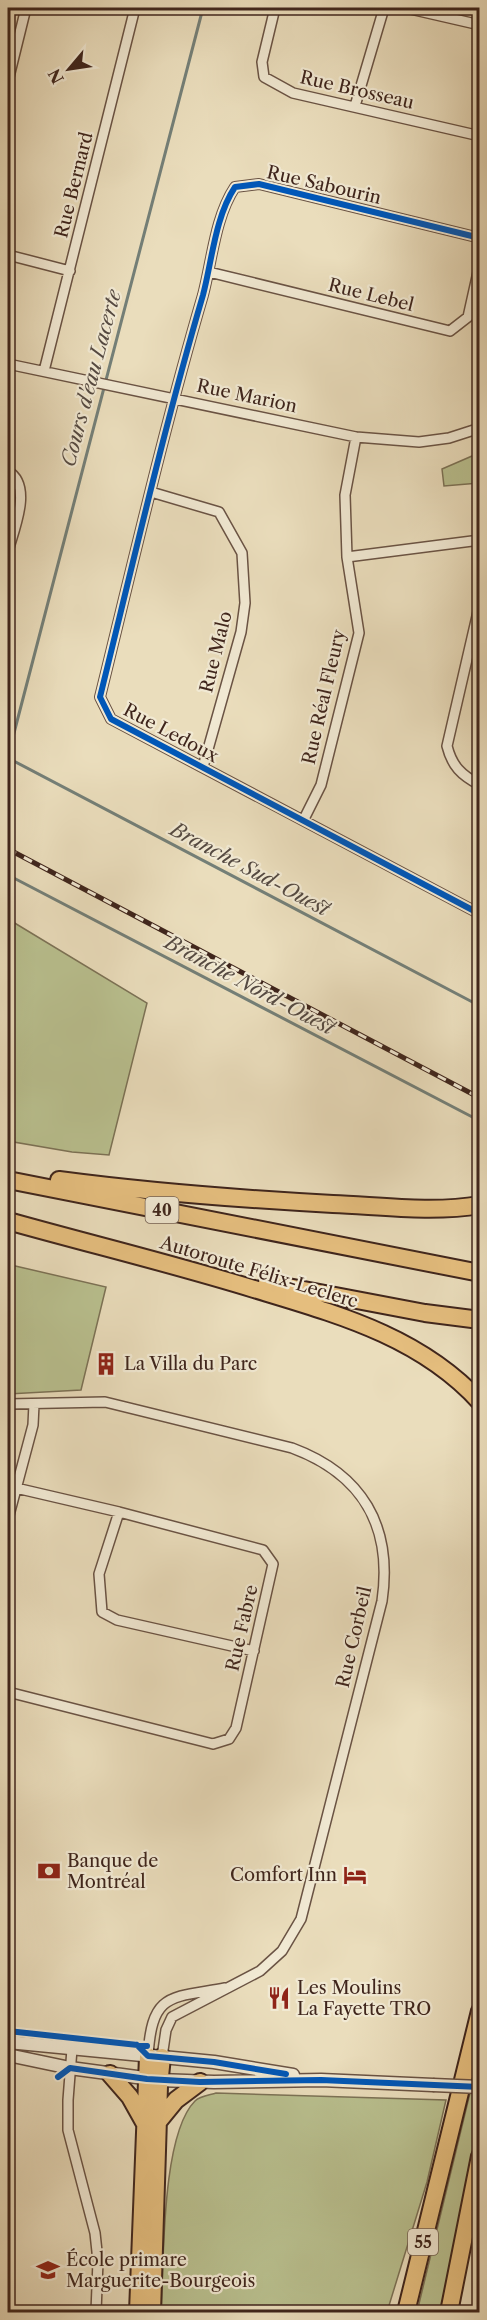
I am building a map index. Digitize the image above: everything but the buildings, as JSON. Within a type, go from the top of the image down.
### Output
[{"type":"highway","points":[[8,1173],[129,1189],[216,1197],[425,1209],[480,1205]]},
{"type":"highway","name":"Autoroute Félix-Leclerc","points":[[8,1180],[480,1273]]},
{"type":"highway","name":"Autoroute Félix-Leclerc","points":[[8,1221],[184,1267],[313,1307],[389,1335],[440,1365],[480,1402]]},
{"type":"highway","points":[[349,1247],[480,1268]]},
{"type":"highway","points":[[184,1267],[425,1313],[480,1320]]},
{"type":"highway","name":"55","points":[[406,2313],[480,2011]]},
{"type":"highway","points":[[138,2313],[155,2056]]},
{"type":"highway","points":[[110,2074],[151,2122],[152,2313]]},
{"type":"highway","points":[[151,2122],[200,2082]]},
{"type":"highway","name":"55","points":[[449,2313],[480,2156]]},
{"type":"street","points":[[8,81],[26,8]]},
{"type":"street","name":"Rue Bernard","points":[[44,371],[135,8]]},
{"type":"street","name":"Rue Brosseau","points":[[276,8],[262,62],[264,77],[293,93],[480,136]]},
{"type":"street","points":[[355,106],[384,8]]},
{"type":"street","points":[[406,8],[480,25]]},
{"type":"street","name":"Rue Sabourin","points":[[173,397],[209,272],[226,201],[236,187],[259,184],[480,238]]},
{"type":"street","points":[[8,255],[70,271]]},
{"type":"street","name":"Rue Lebel","points":[[209,272],[450,331],[468,317],[480,263]]},
{"type":"street","name":"Rue Marion","points":[[8,364],[356,437],[419,442],[449,438],[480,428]]},
{"type":"street","name":"Rue Ledoux","points":[[173,397],[100,698],[111,719],[480,914]]},
{"type":"street","name":"Rue Réal Fleury","points":[[304,819],[321,785],[359,633],[347,557],[345,495],[356,437]]},
{"type":"street","points":[[8,471],[15,475],[19,487],[19,509],[8,551]]},
{"type":"street","name":"Rue Malo","points":[[151,492],[219,512],[242,553],[245,603],[241,632],[203,767]]},
{"type":"street","points":[[347,557],[480,540]]},
{"type":"street","points":[[480,603],[447,746],[451,763],[465,777],[480,785]]},
{"type":"street","name":"Rue Corbeil","points":[[8,1404],[105,1402],[292,1448],[319,1460],[347,1480],[363,1498],[375,1520],[384,1558],[382,1601],[304,1909],[293,1935],[276,1958],[236,1986],[172,2017],[155,2056]]},
{"type":"street","points":[[8,1519],[33,1425],[34,1404]]},
{"type":"street","name":"Rue Fabre","points":[[8,1692],[213,1744],[229,1739],[236,1728],[273,1564],[262,1550],[119,1512],[15,1488]]},
{"type":"street","points":[[119,1512],[99,1574],[102,1612],[117,1620],[254,1651]]},
{"type":"street","name":"Rue Corbeil","points":[[155,2056],[152,2020],[164,2002],[186,1995],[236,1986]]},
{"type":"street","points":[[8,2042],[214,2062],[321,2080]]},
{"type":"street","points":[[72,2049],[69,2133],[91,2211],[96,2240],[96,2313]]},
{"type":"street","points":[[8,2055],[70,2068],[153,2079],[200,2082],[321,2080],[480,2087]]},
{"type":"green space","points":[[479,453],[479,483],[444,486],[442,469]]},
{"type":"green space","points":[[8,919],[147,1003],[109,1155],[72,1152],[8,1141]]},
{"type":"green space","points":[[11,1265],[106,1287],[81,1390],[8,1394],[8,1280]]},
{"type":"green space","points":[[479,2056],[479,2117],[441,2312],[417,2312]]},
{"type":"green space","points":[[216,2093],[446,2100],[427,2182],[387,2312],[161,2312],[166,2201],[176,2142],[184,2118],[195,2101]]},
{"type":"waterway","name":"Cours d'eau Lacerte","points":[[8,756],[203,8]]},
{"type":"waterway","name":"Branche Sud-Ouest","points":[[8,758],[480,1006]]},
{"type":"waterway","name":"Branche Nord-Ouest","points":[[8,875],[480,1121]]},
{"type":"railway","points":[[8,849],[480,1098]]},
{"type":"cycle path","points":[[480,238],[259,184],[235,187],[218,225],[203,295],[162,445],[100,697],[111,719],[480,914]]},
{"type":"cycle path","points":[[8,2031],[147,2046]]},
{"type":"cycle path","points":[[137,2045],[148,2056],[214,2062],[286,2074]]},
{"type":"cycle path","points":[[58,2077],[70,2068],[147,2079],[200,2082],[321,2080],[480,2087]]},
{"type":"place","name":"La Villa du Parc","points":[[106,1364]]},
{"type":"place","name":"Banque de Montréal","points":[[49,1871]]},
{"type":"place","name":"Comfort Inn","points":[[355,1875]]},
{"type":"place","name":"Les Moulins La Fayette TRO","points":[[279,1998]]},
{"type":"place","name":"École primare Marguerite-Bourgeois","points":[[48,2270]]}]
